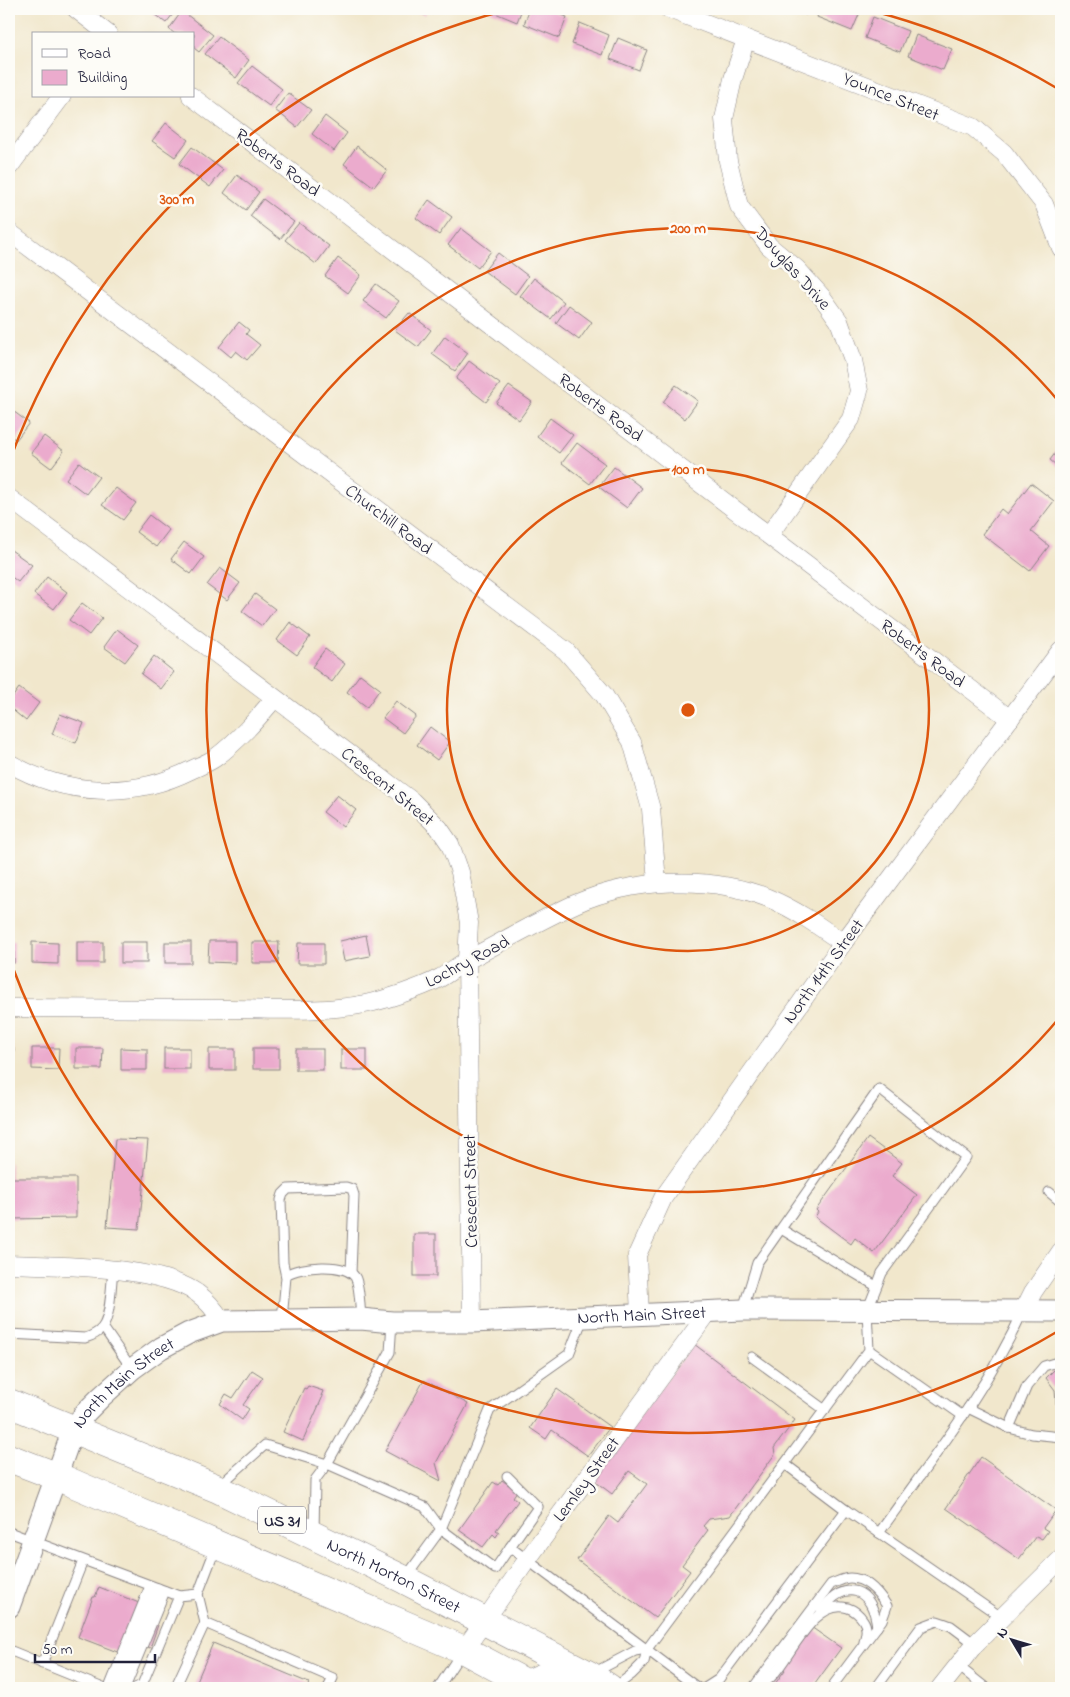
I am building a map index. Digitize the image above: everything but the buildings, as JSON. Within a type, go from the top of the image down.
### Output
[{"type":"main road","name":"North Morton Street","points":[[9,1403],[216,1488],[484,1620],[599,1682]]},
{"type":"main road","name":"North Morton Street","points":[[9,1458],[56,1476],[464,1650],[531,1686]]},
{"type":"main road","points":[[531,1686],[541,1678],[566,1688]]},
{"type":"street","points":[[76,9],[105,32]]},
{"type":"street","name":"Younce Street","points":[[669,9],[972,127],[1004,153],[1044,204],[1061,248]]},
{"type":"street","name":"Douglas Drive","points":[[746,39],[733,79],[724,119],[728,161],[739,206],[769,246],[797,269],[822,297],[839,321],[853,360],[859,391],[851,419],[769,535]]},
{"type":"street","points":[[9,167],[61,98]]},
{"type":"street","name":"Roberts Road","points":[[194,98],[1010,719]]},
{"type":"street","name":"Churchill Road","points":[[9,232],[566,652],[604,695],[632,742],[651,810],[658,882]]},
{"type":"street","name":"Crescent Street","points":[[9,498],[412,801],[440,828],[450,844],[460,872],[469,923],[467,960],[472,1322]]},
{"type":"street","name":"North 14th Street","points":[[640,1314],[637,1255],[663,1198],[843,943],[1061,650]]},
{"type":"street","points":[[9,763],[44,780],[72,788],[99,790],[134,788],[161,782],[214,758],[250,728],[274,699]]},
{"type":"street","name":"Lochry Road","points":[[9,1008],[337,1008],[366,1004],[388,998],[440,978],[467,960],[575,904],[601,894],[636,885],[658,882],[724,885],[767,897],[807,917],[843,943]]},
{"type":"street","points":[[1024,1310],[1033,1292],[1061,1250]]},
{"type":"street","points":[[9,1264],[113,1270],[174,1282],[196,1292],[212,1306],[222,1321]]},
{"type":"street","name":"North Main Street","points":[[9,1607],[73,1430],[86,1412],[132,1369],[168,1345],[189,1334],[222,1321],[282,1319],[472,1322],[584,1318],[710,1310],[1061,1311]]},
{"type":"street","name":"Lemley Street","points":[[464,1650],[527,1560],[710,1310]]},
{"type":"street","points":[[940,1688],[975,1644],[1061,1559]]},
{"type":"lane","points":[[614,1688],[644,1662],[647,1649],[869,1350],[866,1311],[882,1273],[966,1157],[879,1089],[757,1263],[743,1310]]},
{"type":"lane","points":[[282,1319],[286,1275],[282,1263],[283,1194],[288,1189],[352,1188],[354,1195],[351,1273]]},
{"type":"lane","points":[[1049,1192],[1061,1202]]},
{"type":"lane","points":[[782,1229],[876,1286]]},
{"type":"lane","points":[[286,1275],[302,1268],[323,1266],[351,1273],[356,1279],[362,1320]]},
{"type":"lane","points":[[9,1334],[85,1338],[94,1336],[103,1327],[107,1316],[113,1270]]},
{"type":"lane","points":[[879,1533],[965,1412],[1010,1340],[1024,1310]]},
{"type":"lane","points":[[405,1580],[441,1529],[490,1410],[569,1354],[584,1318]]},
{"type":"lane","points":[[314,1535],[315,1480],[327,1464],[390,1352],[392,1322]]},
{"type":"lane","points":[[103,1327],[132,1369]]},
{"type":"lane","points":[[869,1350],[965,1412],[1032,1434],[1061,1437]]},
{"type":"lane","points":[[752,1357],[824,1410]]},
{"type":"lane","points":[[1010,1428],[1027,1386],[1044,1366],[1061,1361]]},
{"type":"lane","points":[[216,1488],[265,1445],[327,1464],[424,1507],[441,1529],[495,1568],[538,1507],[507,1476]]},
{"type":"lane","points":[[785,1464],[846,1510],[1001,1618]]},
{"type":"lane","points":[[705,1688],[719,1679],[846,1510]]},
{"type":"lane","points":[[9,1532],[179,1596],[198,1594]]},
{"type":"lane","points":[[175,1688],[206,1623],[198,1594],[217,1544]]},
{"type":"lane","points":[[510,1548],[698,1688]]},
{"type":"lane","points":[[42,1664],[83,1561]]},
{"type":"lane","points":[[753,1688],[831,1584],[848,1577],[861,1579],[879,1594],[887,1606],[882,1620],[832,1688]]},
{"type":"lane","points":[[109,1688],[158,1589]]},
{"type":"lane","points":[[117,1688],[158,1589]]},
{"type":"lane","points":[[125,1688],[158,1589]]},
{"type":"lane","points":[[757,1688],[773,1676],[816,1617],[836,1594],[851,1590],[858,1592],[872,1607],[877,1627]]},
{"type":"lane","points":[[138,1686],[179,1596]]},
{"type":"lane","points":[[816,1617],[834,1606],[843,1606],[852,1610],[864,1622],[866,1630],[864,1645]]},
{"type":"lane","points":[[876,1688],[921,1627],[937,1621],[951,1626],[975,1644]]},
{"type":"lane","points":[[206,1623],[333,1678],[328,1688]]},
{"type":"lane","points":[[599,1682],[635,1651],[647,1649]]},
{"type":"lane","points":[[9,1650],[103,1688]]},
{"type":"lane","points":[[438,1688],[464,1650]]},
{"type":"lane","points":[[957,1665],[986,1688]]}]
